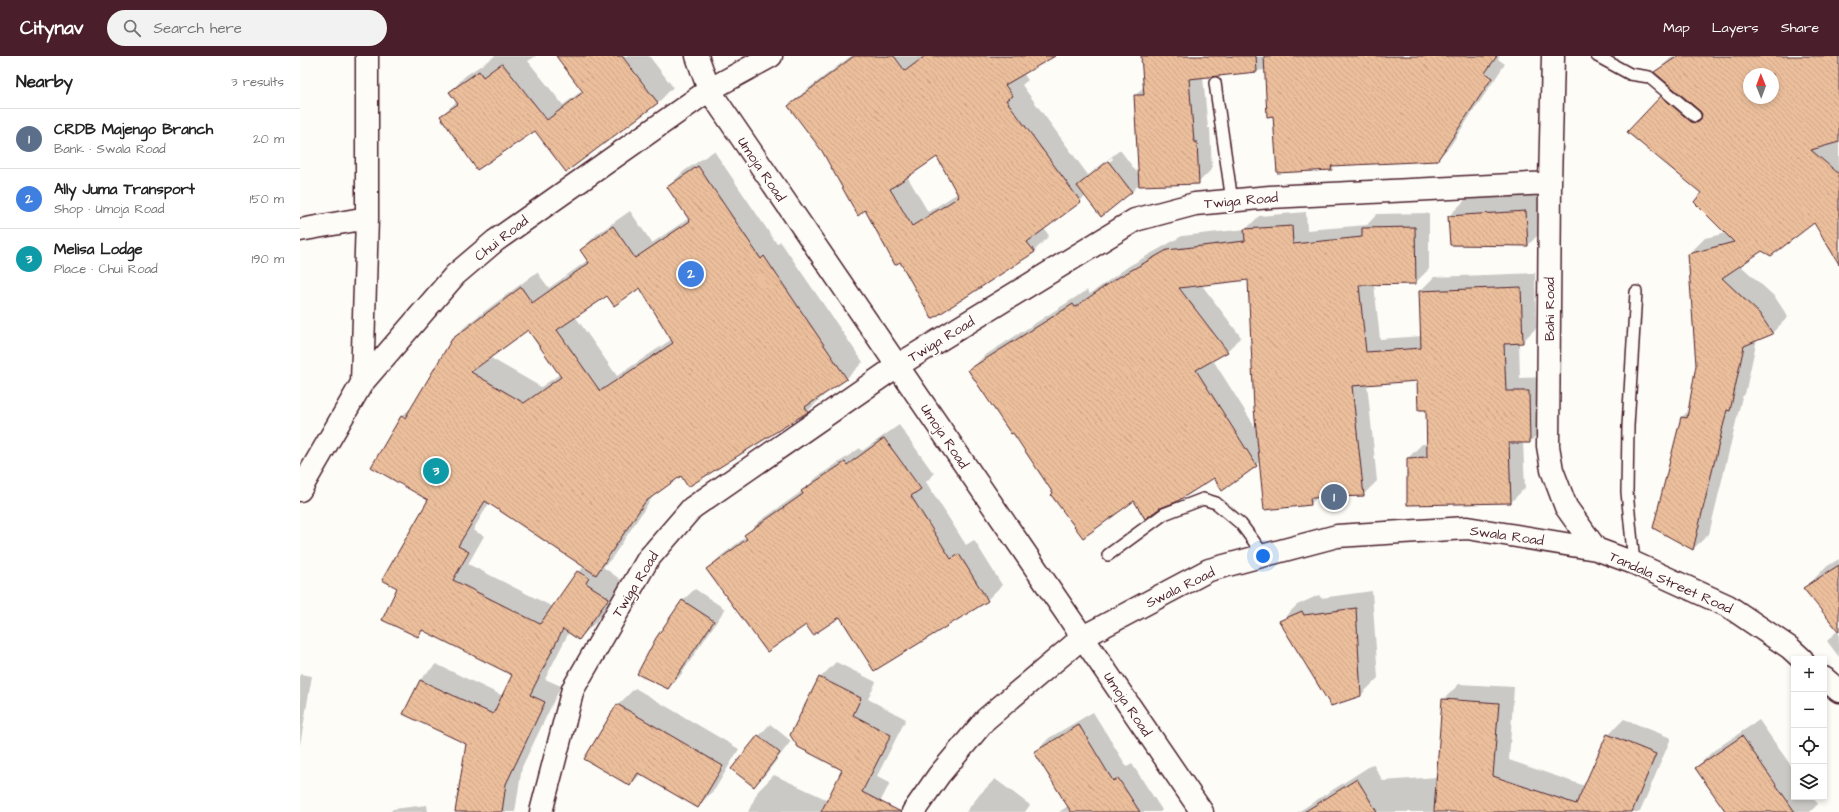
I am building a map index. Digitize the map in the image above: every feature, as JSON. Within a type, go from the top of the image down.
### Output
[{"type":"street","points":[[362,383],[367,218],[367,56]]},
{"type":"street","name":"Umoja Road","points":[[696,56],[709,90],[1202,812]]},
{"type":"street","name":"Chui Road","points":[[300,490],[362,383],[455,275],[495,240],[709,90],[771,56]]},
{"type":"street","name":"Bahi Road","points":[[1553,56],[1550,183],[1548,446],[1552,470],[1566,507],[1596,549]]},
{"type":"street","name":"Twiga Road","points":[[541,812],[573,689],[648,559],[692,508],[897,366],[1135,220],[1195,204],[1270,197],[1550,183]]},
{"type":"street","points":[[300,230],[367,218]]},
{"type":"street","name":"Swala Road","points":[[913,812],[939,775],[986,719],[1082,637],[1210,570],[1336,536],[1467,528],[1596,549]]},
{"type":"street","name":"Tandala Street Road","points":[[1596,549],[1634,562],[1728,606],[1790,648],[1799,656]]},
{"type":"street","points":[[1827,681],[1839,691]]},
{"type":"lane","points":[[1597,56],[1630,74],[1649,77],[1695,116]]},
{"type":"lane","points":[[1215,83],[1232,201]]},
{"type":"lane","points":[[1634,562],[1626,492],[1628,426],[1636,292]]},
{"type":"lane","points":[[1108,555],[1164,514],[1203,499],[1216,503],[1241,524],[1264,555]]},
{"type":"building","points":[[556,56],[622,56],[658,103],[566,172],[535,131],[477,170],[440,116],[458,104],[449,92],[479,71],[483,77],[502,63],[547,120],[583,92]]},
{"type":"building","points":[[854,56],[894,56],[905,71],[925,56],[1055,56],[1005,85],[1013,96],[1006,100],[1081,202],[1027,242],[1035,252],[932,319],[900,262],[895,265],[865,210],[858,216],[822,151],[788,106]],"holes":[[[937,157],[959,197],[912,226],[890,189]]]},
{"type":"building","points":[[1141,56],[1256,56],[1257,72],[1189,79],[1194,142],[1197,142],[1199,184],[1139,186],[1134,95],[1144,95]]},
{"type":"building","points":[[1264,56],[1497,56],[1485,73],[1492,78],[1437,161],[1331,166],[1332,170],[1277,173],[1273,116],[1267,117]]},
{"type":"building","points":[[1678,56],[1839,56],[1839,142],[1811,150],[1839,174],[1839,264],[1814,223],[1771,256],[1762,251],[1722,278],[1759,313],[1773,334],[1744,346],[1730,411],[1727,410],[1693,550],[1653,528],[1681,417],[1687,418],[1696,365],[1688,254],[1734,242],[1694,202],[1701,193],[1627,132],[1661,96],[1691,122],[1697,123],[1701,120],[1702,114],[1654,72]]},
{"type":"building","points":[[1108,161],[1132,192],[1101,217],[1077,186]]},
{"type":"building","points":[[698,166],[761,259],[764,256],[847,379],[805,407],[808,412],[688,487],[681,476],[645,502],[596,575],[485,501],[458,546],[469,552],[453,580],[540,624],[577,571],[589,578],[586,583],[609,598],[579,640],[563,629],[530,695],[545,702],[506,784],[502,812],[455,812],[466,744],[403,714],[420,680],[493,714],[512,675],[422,630],[418,637],[382,620],[397,588],[382,580],[428,500],[371,467],[401,416],[405,418],[452,339],[521,287],[532,303],[589,263],[580,250],[613,226],[635,258],[690,221],[667,187]],"holes":[[[640,288],[673,343],[600,391],[557,330],[607,296],[614,306]],[[528,330],[561,377],[524,403],[471,372]]]},
{"type":"building","points":[[1526,211],[1528,246],[1450,245],[1448,216]]},
{"type":"building","points":[[1292,226],[1293,244],[1362,237],[1362,228],[1415,227],[1416,284],[1359,285],[1366,352],[1421,348],[1419,291],[1521,287],[1523,343],[1504,344],[1506,391],[1529,391],[1530,443],[1509,443],[1511,503],[1407,505],[1407,458],[1427,457],[1426,410],[1418,410],[1417,381],[1352,386],[1364,496],[1310,498],[1311,505],[1264,510],[1254,408],[1248,280],[1179,288],[1228,352],[1196,370],[1257,466],[1222,491],[1214,478],[1176,502],[1160,508],[1145,519],[1134,501],[1083,538],[1051,495],[1053,493],[1013,433],[1011,434],[968,370],[1073,304],[1075,307],[1114,280],[1167,250],[1245,241],[1244,229]]},
{"type":"building","points":[[884,438],[921,489],[911,496],[951,559],[959,554],[988,601],[874,671],[840,617],[813,635],[806,625],[767,652],[706,569],[747,539],[744,535],[803,494],[801,491],[845,462],[847,465]]},
{"type":"building","points":[[1839,565],[1839,632],[1803,588]]},
{"type":"building","points":[[682,600],[714,621],[668,689],[637,674],[656,638]]},
{"type":"building","points":[[1356,608],[1361,696],[1331,706],[1279,621],[1302,611],[1304,615]]},
{"type":"building","points":[[819,677],[861,698],[853,715],[891,735],[862,792],[901,812],[821,812],[842,770],[798,747],[790,735]]},
{"type":"building","points":[[1442,699],[1499,703],[1493,776],[1576,804],[1607,734],[1656,754],[1632,812],[1434,812]]},
{"type":"building","points":[[617,704],[723,766],[698,808],[638,773],[630,786],[584,759]]},
{"type":"building","points":[[1079,725],[1113,781],[1118,778],[1140,812],[1071,812],[1034,752]]},
{"type":"building","points":[[758,735],[780,753],[754,787],[731,769]]},
{"type":"building","points":[[1742,736],[1795,812],[1726,812],[1695,768]]},
{"type":"building","points":[[1357,779],[1377,812],[1304,812]]},
{"type":"place","name":"Ally Juma Transport","points":[[691,274]]},
{"type":"place","name":"Melisa Lodge","points":[[436,471]]},
{"type":"place","name":"CRDB Majengo Branch","points":[[1334,497]]}]
